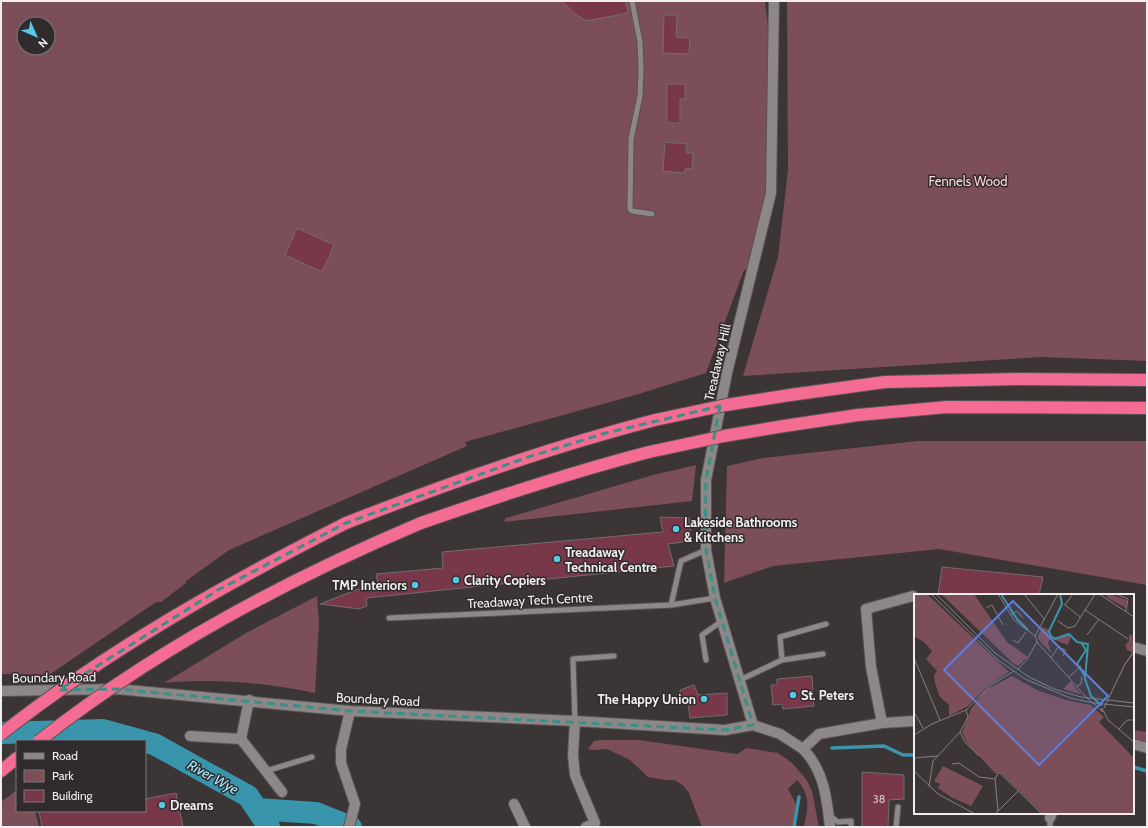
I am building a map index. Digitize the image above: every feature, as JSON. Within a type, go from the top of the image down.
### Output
[{"type":"highway","points":[[1,734],[43,701],[114,653],[257,568],[346,523],[434,489],[528,457],[606,433],[655,420],[726,405],[885,382],[1018,379],[1147,380]]},
{"type":"highway","points":[[40,740],[66,720],[148,665],[208,629],[305,575],[422,523],[485,501],[587,469],[649,452],[724,436],[858,415],[948,407],[1147,408]]},
{"type":"highway","points":[[1,771],[16,759]]},
{"type":"street","name":"Treadaway Hill","points":[[753,725],[715,598],[706,550],[706,480],[727,373],[772,193],[774,1]]},
{"type":"street","points":[[882,724],[871,667],[866,609],[913,596]]},
{"type":"street","points":[[1134,647],[1147,651]]},
{"type":"street","name":"Boundary Road","points":[[1,690],[117,689],[249,700],[350,711],[575,721],[725,730],[753,725]]},
{"type":"street","points":[[241,739],[249,700]]},
{"type":"street","points":[[349,827],[355,804],[341,763],[341,749],[350,711]]},
{"type":"street","points":[[575,721],[573,755],[575,775],[595,823],[586,827]]},
{"type":"street","points":[[803,749],[819,734],[882,724],[914,721]]},
{"type":"street","points":[[753,725],[780,734],[803,749],[814,760],[827,796],[830,827]]},
{"type":"street","points":[[190,736],[241,739],[282,792]]},
{"type":"street","points":[[1134,744],[1147,748]]},
{"type":"street","points":[[514,804],[525,827]]},
{"type":"lane","points":[[632,1],[640,42],[641,69],[640,96],[632,139],[630,209],[632,211],[652,214]]},
{"type":"lane","points":[[671,605],[681,561],[706,550]]},
{"type":"lane","name":"Treadaway Tech Centre","points":[[389,618],[671,605],[715,598]]},
{"type":"lane","points":[[706,660],[702,635],[722,621]]},
{"type":"lane","points":[[782,660],[780,636],[826,624]]},
{"type":"lane","points":[[740,680],[782,660],[823,654]]},
{"type":"lane","points":[[575,721],[573,659],[614,656]]},
{"type":"lane","points":[[266,771],[312,757]]},
{"type":"lane","points":[[896,827],[898,807]]},
{"type":"lane","points":[[829,816],[838,822],[851,821],[851,827]]},
{"type":"highlighted area","points":[[720,406],[706,480],[705,544],[715,598],[753,725],[725,730],[350,711],[117,689],[59,690],[218,590],[346,523],[528,457],[606,433]]},
{"type":"green space","points":[[1,1],[765,1],[769,37],[770,181],[749,270],[744,270],[706,373],[632,396],[465,442],[467,446],[229,550],[186,581],[186,583],[161,602],[156,602],[49,675],[1,674]]},
{"type":"green space","name":"Fennels Wood","points":[[787,1],[1147,1],[1147,361],[1041,357],[743,376],[778,257],[788,170]]},
{"type":"green space","points":[[918,441],[1147,441],[1147,585],[939,549],[773,566],[724,583],[727,466],[763,458]]},
{"type":"green space","points":[[696,465],[692,501],[504,522],[506,518],[653,475]]},
{"type":"green space","points":[[317,596],[319,623],[315,693],[240,682],[202,681],[164,683],[246,633]]},
{"type":"green space","points":[[1134,730],[1147,732],[1147,742],[1134,738]]},
{"type":"green space","points":[[639,740],[737,754],[747,748],[778,753],[792,763],[806,779],[812,791],[819,827],[804,827],[807,814],[807,802],[805,791],[797,780],[788,789],[798,808],[795,827],[702,827],[689,793],[683,785],[674,780],[648,777],[630,760],[607,749],[588,749],[594,741]]},
{"type":"green space","points":[[16,791],[16,812],[35,812],[39,827],[1,827],[1,802]]},
{"type":"building","points":[[562,1],[626,1],[628,13],[586,21],[574,13]]},
{"type":"building","points":[[664,15],[677,15],[676,37],[690,38],[689,54],[663,53]]},
{"type":"building","points":[[667,84],[685,84],[685,99],[680,99],[680,123],[667,123]]},
{"type":"building","points":[[665,142],[687,144],[686,153],[693,153],[692,169],[686,168],[684,173],[663,171]]},
{"type":"building","points":[[297,228],[334,245],[322,272],[285,255]]},
{"type":"building","name":"Treadaway Technical Centre","points":[[660,517],[689,518],[691,541],[668,544],[674,566],[366,598],[367,606],[359,609],[320,604],[356,590],[378,584],[376,574],[443,568],[442,552],[663,532]]},
{"type":"building","points":[[942,567],[1043,577],[1039,594],[938,594]]},
{"type":"building","name":"St. Peters","points":[[812,676],[814,706],[783,709],[782,704],[773,705],[771,685],[777,685],[777,679]]},
{"type":"building","name":"The Happy Union","points":[[694,685],[698,695],[727,693],[727,715],[690,718],[688,703],[681,703],[680,690]]},
{"type":"building","points":[[862,772],[904,775],[904,799],[889,800],[888,827],[862,827]]},
{"type":"building","name":"Dreams","points":[[176,793],[183,827],[42,827],[39,812],[146,812],[146,799]]},
{"type":"waterway","name":"River Wye","points":[[1,733],[103,730],[139,740]]},
{"type":"waterway","name":"River Wye","points":[[146,742],[154,744],[248,796],[269,827]]},
{"type":"waterway","points":[[832,748],[884,746],[903,755],[914,755]]},
{"type":"waterway","points":[[1134,767],[1147,771]]},
{"type":"waterway","points":[[794,827],[799,797]]},
{"type":"waterway","points":[[257,809],[316,813],[351,827]]},
{"type":"place","name":"Lakeside Bathrooms & Kitchens","points":[[676,529]]},
{"type":"place","name":"Treadaway Technical Centre","points":[[557,559]]},
{"type":"place","name":"Clarity Copiers","points":[[456,580]]},
{"type":"place","name":"TMP Interiors","points":[[415,585]]},
{"type":"place","name":"St. Peters","points":[[793,695]]},
{"type":"place","name":"The Happy Union","points":[[704,699]]},
{"type":"place","name":"Dreams","points":[[162,805]]}]
